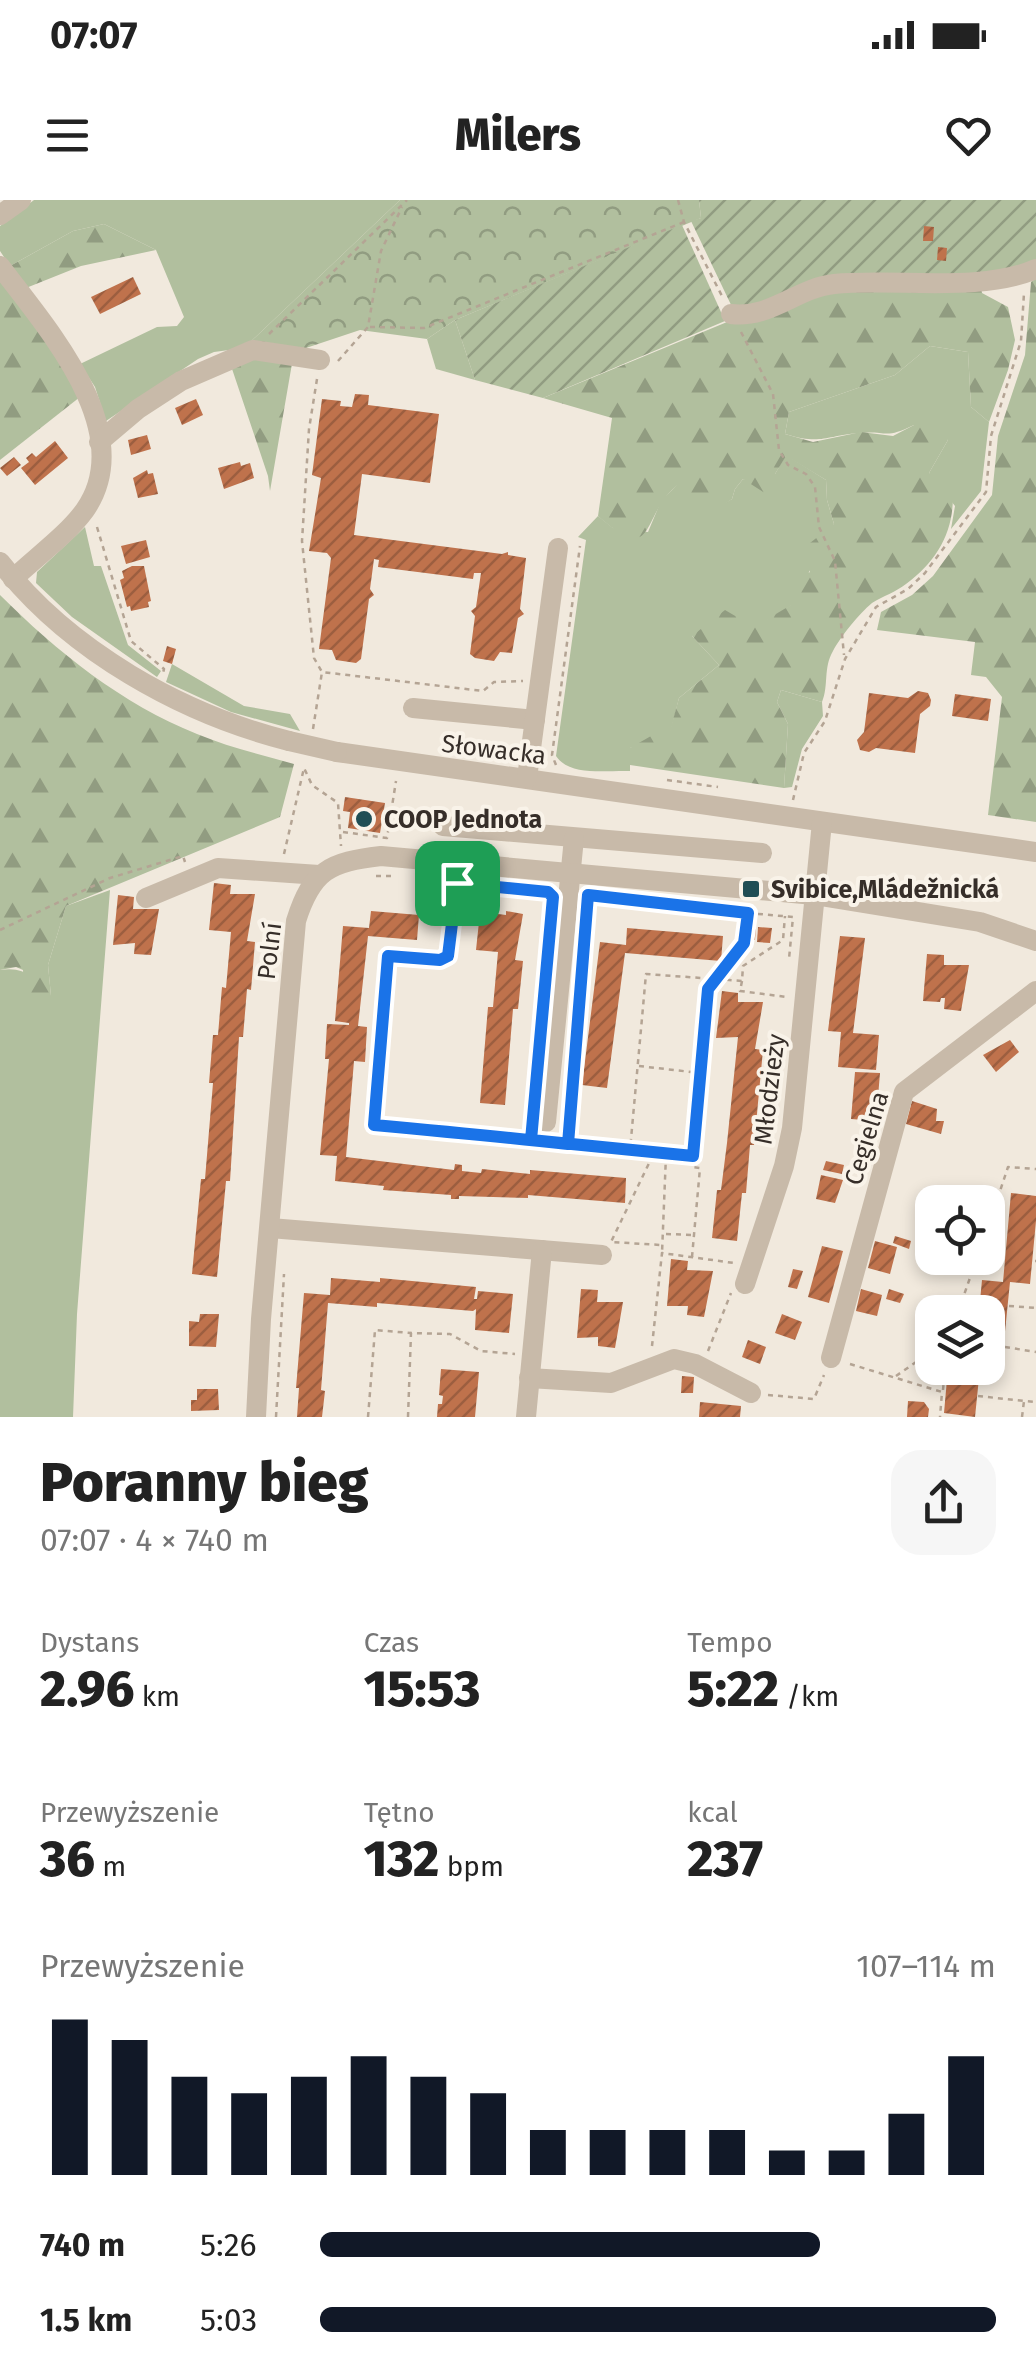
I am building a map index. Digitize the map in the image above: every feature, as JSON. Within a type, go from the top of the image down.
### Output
[{"type":"street","points":[[0,215],[21,200]]},
{"type":"street","points":[[0,266],[64,351],[88,392],[99,442],[95,490],[84,512],[6,570]]},
{"type":"street","points":[[731,314],[751,316],[830,284],[996,280],[1031,272]]},
{"type":"street","points":[[99,442],[138,409],[181,381],[253,350],[320,360]]},
{"type":"street","points":[[527,778],[558,548]]},
{"type":"street","name":"Słowacka","points":[[6,570],[65,627],[114,664],[157,689],[251,732],[336,752],[1036,852]]},
{"type":"street","points":[[413,708],[534,720]]},
{"type":"street","name":"Młodzieży","points":[[740,1276],[784,1166],[792,1128],[822,822]]},
{"type":"street","points":[[443,826],[762,853]]},
{"type":"street","points":[[546,1122],[574,838]]},
{"type":"street","name":"Polní","points":[[256,1417],[296,921],[302,901],[319,875],[342,860],[381,856],[814,895],[980,922],[1036,940]]},
{"type":"street","points":[[146,898],[192,877],[232,866],[319,875]]},
{"type":"street","name":"Cegielna","points":[[831,1358],[904,1092],[1036,990]]},
{"type":"street","points":[[270,1228],[602,1255]]},
{"type":"street","points":[[526,1417],[542,1250]]},
{"type":"street","points":[[529,1378],[611,1382],[674,1359],[702,1368],[751,1393]]},
{"type":"path","points":[[253,350],[408,200]]},
{"type":"path","points":[[678,200],[684,222],[773,394],[779,450],[788,465],[806,474],[815,487],[818,527],[835,561],[845,659]]},
{"type":"path","points":[[313,730],[322,672],[314,658],[302,542],[309,429],[320,360],[336,363],[368,327],[381,252],[402,207]]},
{"type":"path","points":[[368,327],[424,328],[684,222]]},
{"type":"path","points":[[791,816],[804,754],[826,721],[845,659],[876,607],[908,589],[925,573],[986,492],[991,436],[1020,341],[1031,272]]},
{"type":"path","points":[[97,528],[130,640],[164,669],[157,689]]},
{"type":"path","points":[[561,769],[554,764],[552,755],[580,546]]},
{"type":"path","points":[[322,672],[483,691],[494,682],[540,682]]},
{"type":"path","points":[[281,870],[304,768],[312,785],[338,802],[342,860]]},
{"type":"path","points":[[662,780],[730,790]]},
{"type":"path","points":[[342,832],[387,838],[396,783]]},
{"type":"path","points":[[0,930],[110,878],[183,856],[192,877]]},
{"type":"path","points":[[369,876],[398,876]]},
{"type":"path","points":[[412,878],[548,892],[553,897]]},
{"type":"path","points":[[457,883],[448,956],[440,960],[388,956],[374,1125],[693,1156]]},
{"type":"path","points":[[568,1144],[588,895],[792,917],[790,956]]},
{"type":"path","points":[[692,1257],[700,1168],[692,1167],[708,989],[744,943],[748,913]]},
{"type":"path","points":[[785,916],[782,940],[743,966],[740,991],[787,996]]},
{"type":"path","points":[[630,1151],[646,974],[742,981]]},
{"type":"path","points":[[637,1066],[700,1072]]},
{"type":"path","points":[[654,1154],[611,1242],[662,1246]]},
{"type":"path","points":[[650,1368],[662,1253],[666,1155]]},
{"type":"path","points":[[1002,1185],[1008,1167],[1036,1170]]},
{"type":"path","points":[[662,1234],[694,1235]]},
{"type":"path","points":[[662,1253],[692,1257],[740,1276],[702,1368]]},
{"type":"path","points":[[276,1417],[284,1266]]},
{"type":"path","points":[[1009,1306],[1036,1308]]},
{"type":"path","points":[[368,1417],[375,1330],[450,1334],[481,1351],[532,1355]]},
{"type":"path","points":[[408,1417],[412,1333]]},
{"type":"path","points":[[1005,1347],[1036,1352]]},
{"type":"path","points":[[751,1393],[814,1399],[831,1358],[942,1392]]},
{"type":"path","points":[[894,1377],[915,1363]]},
{"type":"path","points":[[940,1417],[943,1385]]},
{"type":"path","points":[[978,1396],[1036,1402]]},
{"type":"path","points":[[1022,1417],[1024,1401]]},
{"type":"green space","points":[[34,200],[400,200],[244,348],[214,352],[198,359],[106,421],[95,387],[80,364],[157,327],[177,326],[184,317],[156,250],[104,224],[73,231],[10,266],[0,251],[0,226]]},
{"type":"green space","points":[[400,200],[699,200],[701,218],[455,320],[427,339],[360,330],[294,352],[244,348]]},
{"type":"green space","points":[[699,200],[1036,200],[1036,265],[978,276],[829,280],[747,313],[733,309],[691,221],[701,218]]},
{"type":"green space","points":[[104,224],[156,250],[81,266],[26,288],[10,266],[73,231]]},
{"type":"green space","points":[[682,225],[725,321],[543,398],[475,380],[455,320]]},
{"type":"green space","points":[[978,276],[982,293],[1008,307],[1015,340],[989,422],[971,407],[968,352],[930,346],[895,375],[789,412],[785,434],[813,442],[861,432],[893,436],[914,425],[935,422],[948,440],[929,473],[952,484],[953,499],[949,528],[928,564],[902,587],[872,603],[836,645],[828,664],[822,702],[781,690],[777,702],[788,724],[784,788],[630,765],[630,748],[651,736],[668,738],[679,698],[719,665],[692,636],[725,610],[754,627],[791,605],[789,583],[810,572],[810,543],[834,524],[826,480],[786,456],[775,474],[771,497],[743,479],[732,499],[708,516],[697,510],[679,484],[666,496],[646,531],[630,538],[598,516],[612,418],[543,398],[829,280]]},
{"type":"green space","points":[[0,277],[26,307],[80,397],[0,460]]},
{"type":"green space","points":[[1036,278],[1036,822],[988,815],[1002,697],[986,677],[971,675],[975,642],[877,630],[881,612],[912,595],[933,576],[992,495],[998,436],[1025,355],[1031,282]]},
{"type":"green space","points":[[455,320],[475,380],[436,369],[427,339]]},
{"type":"green space","points":[[930,346],[968,352],[971,407],[989,422],[981,491],[951,529],[955,506],[929,473],[948,440],[914,425],[891,433],[815,439],[785,434],[789,412],[895,375]]},
{"type":"green space","points":[[244,348],[294,352],[270,491],[226,351]]},
{"type":"green space","points":[[786,455],[826,480],[834,524],[792,605],[754,628],[692,636],[719,665],[679,698],[669,738],[630,748],[630,771],[580,770],[562,763],[556,756],[586,540],[578,537],[598,516],[613,528],[648,532],[661,501],[679,483],[718,507],[732,499],[743,479],[775,490],[775,474]]},
{"type":"green space","points":[[85,527],[94,566],[101,566],[128,645],[161,671],[157,677],[72,617],[36,583],[37,572]]},
{"type":"green space","points":[[0,595],[92,675],[143,708],[209,739],[294,764],[280,817],[66,906],[48,965],[51,996],[45,1011],[39,1013],[24,1002],[23,970],[0,970]]},
{"type":"green space","points":[[172,664],[244,706],[290,714],[300,731],[231,712],[166,682]]},
{"type":"green space","points":[[781,690],[822,702],[823,716],[802,749],[792,787],[784,788],[788,724],[777,702]]},
{"type":"green space","points":[[110,890],[77,1314],[73,1417],[0,1417],[0,970],[23,972],[51,996],[48,965],[66,906]]},
{"type":"building","points":[[924,226],[934,227],[933,241],[923,241]]},
{"type":"building","points":[[938,247],[947,248],[946,261],[937,260]]},
{"type":"building","points":[[133,277],[141,294],[100,314],[91,297]]},
{"type":"building","points":[[355,394],[369,395],[368,405],[439,414],[430,483],[362,474],[354,535],[508,552],[526,558],[520,609],[524,614],[518,618],[512,653],[500,652],[494,661],[470,654],[475,616],[471,611],[476,607],[481,573],[474,573],[473,579],[378,567],[379,560],[374,559],[370,589],[374,595],[369,599],[361,659],[356,663],[336,660],[332,650],[319,649],[331,558],[327,553],[309,551],[321,478],[312,475],[322,399],[352,407]]},
{"type":"building","points":[[196,399],[203,415],[182,425],[175,408]]},
{"type":"building","points":[[147,435],[151,449],[131,455],[128,440]]},
{"type":"building","points":[[55,441],[68,458],[35,485],[21,468],[32,453],[36,457]]},
{"type":"building","points":[[14,457],[21,465],[7,476],[0,468]]},
{"type":"building","points":[[240,462],[241,466],[250,463],[254,478],[224,489],[218,468]]},
{"type":"building","points":[[147,470],[148,474],[153,473],[158,494],[138,498],[133,478]]},
{"type":"building","points":[[146,540],[150,557],[126,564],[121,546]]},
{"type":"building","points":[[144,566],[151,601],[149,607],[131,611],[120,580],[124,578],[122,571]]},
{"type":"building","points":[[167,646],[176,649],[172,664],[163,661]]},
{"type":"building","points":[[918,691],[928,693],[931,700],[920,714],[915,753],[860,750],[857,740],[864,732],[869,693],[908,698]]},
{"type":"building","points":[[955,694],[991,699],[988,721],[952,716]]},
{"type":"building","points":[[345,797],[385,803],[380,833],[348,828],[350,812],[343,811]]},
{"type":"building","points":[[214,883],[231,885],[230,894],[255,894],[247,941],[255,942],[251,990],[247,989],[243,1037],[239,1037],[230,1181],[226,1181],[217,1277],[192,1274],[201,1179],[205,1179],[213,1035],[218,1035],[231,932],[209,930]]},
{"type":"building","points":[[118,895],[134,897],[133,909],[159,909],[151,955],[134,954],[135,943],[113,945]]},
{"type":"building","points":[[481,903],[499,905],[498,914],[523,914],[515,960],[523,961],[518,1009],[513,1009],[505,1105],[480,1103],[488,1007],[493,1007],[498,952],[476,950]]},
{"type":"building","points":[[371,911],[419,915],[417,940],[368,936],[358,1026],[367,1027],[365,1062],[354,1061],[346,1157],[454,1170],[455,1164],[462,1165],[462,1171],[481,1173],[482,1169],[530,1174],[530,1170],[626,1178],[625,1203],[528,1195],[451,1199],[451,1195],[383,1190],[384,1186],[335,1181],[337,1156],[320,1155],[329,1059],[325,1059],[327,1024],[349,1025],[335,1021],[343,926],[369,928]]},
{"type":"building","points":[[749,926],[756,926],[755,940],[748,939]]},
{"type":"building","points":[[758,927],[772,928],[770,943],[757,942]]},
{"type":"building","points":[[627,928],[723,936],[721,961],[625,953],[607,1088],[582,1085],[600,942],[626,945]]},
{"type":"building","points":[[840,936],[865,938],[853,1033],[879,1035],[876,1070],[838,1067],[841,1032],[828,1031]]},
{"type":"building","points":[[927,954],[944,955],[944,965],[969,965],[961,1011],[944,1009],[945,998],[940,1002],[923,1001]]},
{"type":"building","points":[[722,991],[738,993],[738,1002],[763,1002],[755,1049],[763,1050],[754,1145],[750,1145],[737,1241],[712,1238],[738,1037],[716,1038]]},
{"type":"building","points":[[1010,1040],[1019,1052],[996,1072],[983,1055]]},
{"type":"building","points":[[855,1072],[880,1073],[876,1121],[851,1119]]},
{"type":"building","points":[[912,1101],[937,1109],[936,1121],[944,1121],[941,1134],[906,1124]]},
{"type":"building","points":[[826,1161],[844,1165],[842,1174],[823,1170]]},
{"type":"building","points":[[821,1175],[843,1180],[835,1203],[816,1199]]},
{"type":"building","points":[[1011,1193],[1036,1196],[1030,1284],[1010,1282],[1005,1331],[1005,1295],[981,1295],[982,1280],[1003,1282]]},
{"type":"building","points":[[895,1236],[911,1241],[909,1249],[893,1243]]},
{"type":"building","points":[[875,1241],[897,1247],[890,1274],[868,1268]]},
{"type":"building","points":[[822,1246],[843,1251],[829,1303],[808,1297]]},
{"type":"building","points":[[671,1259],[688,1261],[687,1270],[713,1271],[704,1317],[687,1315],[688,1306],[667,1306]]},
{"type":"building","points":[[793,1269],[803,1271],[797,1289],[788,1287]]},
{"type":"building","points":[[331,1278],[380,1282],[380,1278],[476,1287],[474,1299],[478,1291],[513,1294],[509,1333],[475,1330],[476,1309],[328,1303],[322,1417],[297,1417],[304,1293],[330,1295]]},
{"type":"building","points":[[581,1289],[598,1290],[597,1302],[623,1302],[615,1348],[598,1346],[598,1337],[577,1338]]},
{"type":"building","points":[[861,1289],[882,1295],[877,1316],[856,1311]]},
{"type":"building","points":[[889,1289],[904,1294],[900,1303],[886,1299]]},
{"type":"building","points":[[200,1314],[219,1314],[216,1347],[189,1346],[189,1321],[199,1322]]},
{"type":"building","points":[[782,1314],[802,1322],[795,1340],[775,1333]]},
{"type":"building","points":[[748,1340],[766,1347],[760,1364],[742,1357]]},
{"type":"building","points":[[441,1369],[479,1372],[475,1417],[437,1417],[443,1396],[439,1395]]},
{"type":"building","points":[[682,1376],[694,1377],[693,1393],[681,1393]]},
{"type":"building","points":[[946,1385],[978,1385],[975,1417],[944,1413]]},
{"type":"building","points":[[197,1389],[218,1389],[219,1410],[191,1411]]},
{"type":"building","points":[[908,1401],[924,1402],[929,1409],[928,1417],[907,1417]]},
{"type":"building","points":[[700,1402],[741,1406],[740,1417],[699,1417]]},
{"type":"place","name":"COOP Jednota","points":[[364,819]]},
{"type":"place","name":"Svibice,Mládežnická","points":[[751,889]]},
{"type":"route","points":[[457,883],[448,956],[440,960],[388,956],[374,1125],[463,1133],[531,1140],[568,1144],[588,895],[748,913],[744,943],[708,989],[693,1156],[666,1155],[531,1140],[553,897],[548,892],[457,883]]}]
